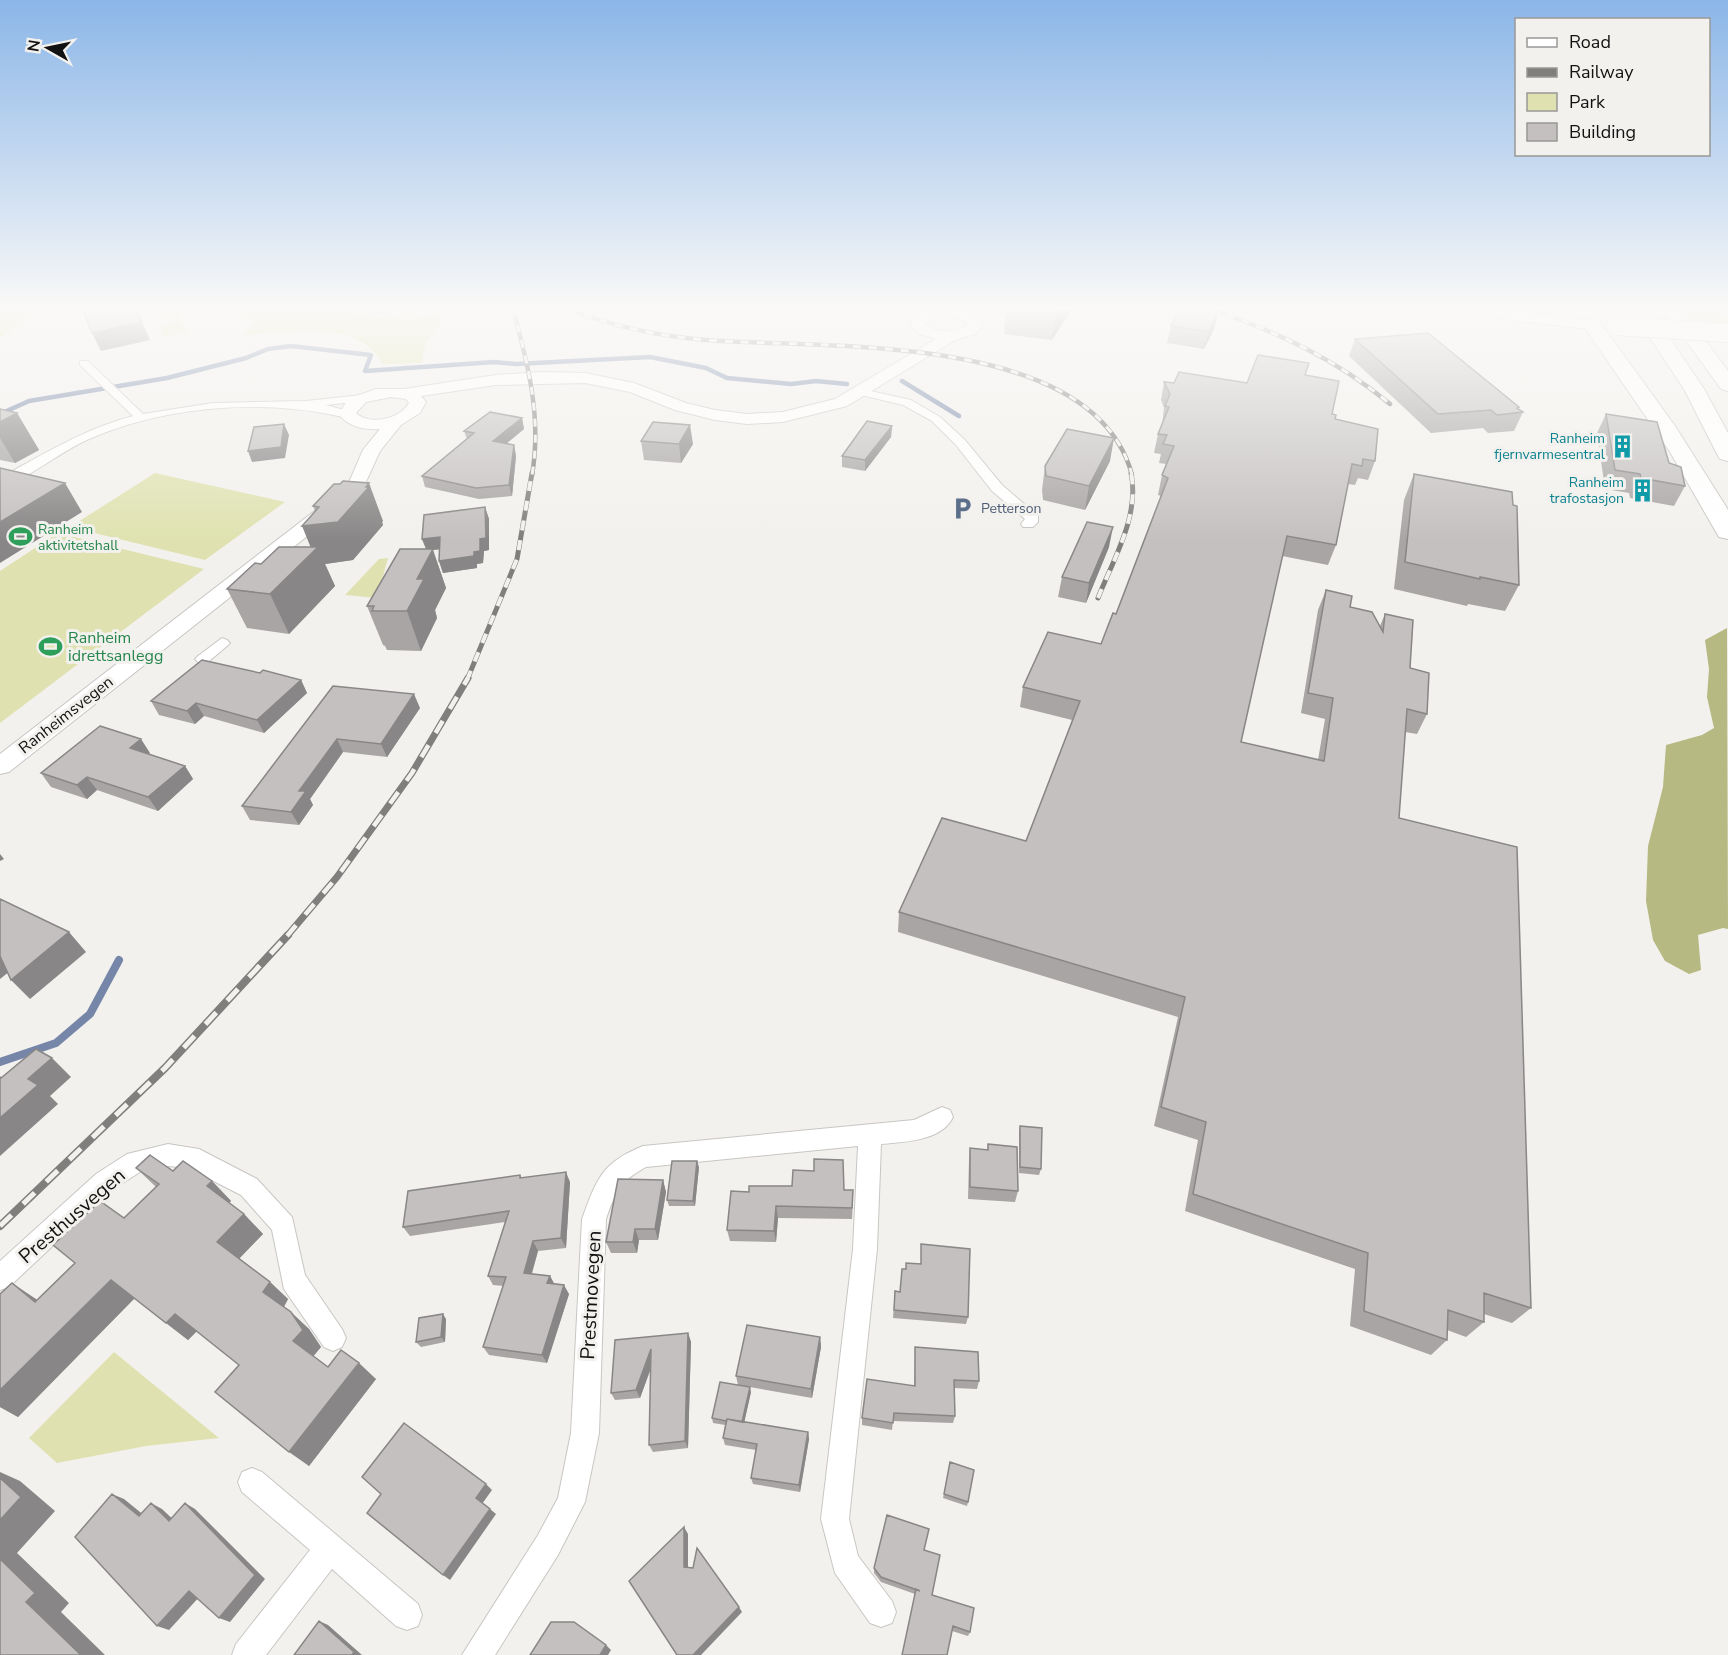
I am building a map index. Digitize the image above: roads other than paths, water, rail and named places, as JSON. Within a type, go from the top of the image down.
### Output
[{"type":"highway","points":[[1636,386],[1674,438],[1728,532]]},
{"type":"highway","points":[[1692,386],[1728,454]]},
{"type":"street","points":[[108,386],[141,417]]},
{"type":"street","points":[[0,483],[83,437],[141,417],[185,408],[306,404],[362,398],[380,393],[406,393],[453,386]]},
{"type":"street","points":[[257,404],[322,408],[354,418],[396,420],[440,395],[473,386]]},
{"type":"street","points":[[625,386],[681,406],[715,415],[747,419],[783,417],[813,412],[842,403],[870,386]]},
{"type":"street","points":[[863,391],[907,402],[936,419],[960,442],[997,488],[1033,519],[1028,524]]},
{"type":"street","points":[[406,393],[416,399],[417,406]]},
{"type":"street","points":[[362,398],[350,406],[372,450]]},
{"type":"street","name":"Ranheimsvegen","points":[[0,766],[332,507],[358,482],[372,450],[396,420]]},
{"type":"street","points":[[203,658],[222,643]]},
{"type":"street","name":"Prestmovegen","points":[[477,1655],[548,1545],[571,1502],[585,1433],[594,1219],[603,1194],[617,1170],[643,1157],[917,1130],[942,1117]]},
{"type":"street","points":[[870,1135],[865,1249],[835,1519],[845,1563],[881,1612]]},
{"type":"street","name":"Presthusvegen","points":[[0,1278],[104,1182],[135,1162],[168,1155],[191,1157],[249,1187],[283,1225],[293,1280],[333,1338]]},
{"type":"street","points":[[252,1482],[407,1615]]},
{"type":"street","points":[[247,1655],[329,1549]]},
{"type":"waterway","points":[[0,414],[29,401],[118,386]]},
{"type":"waterway","points":[[911,386],[959,416]]},
{"type":"waterway","points":[[0,1062],[56,1043],[90,1014],[119,960]]},
{"type":"railway","points":[[531,386],[535,433],[532,475]]},
{"type":"railway","points":[[1047,386],[1066,394],[1108,428],[1131,473]]},
{"type":"railway","points":[[1368,386],[1390,404]]},
{"type":"railway","points":[[467,679],[517,559],[532,473]]},
{"type":"railway","points":[[1098,598],[1124,537],[1132,505],[1131,473]]},
{"type":"railway","points":[[287,936],[337,877],[412,773],[467,679]]},
{"type":"railway","points":[[0,1226],[165,1068],[288,935]]},
{"type":"place","name":"Ranheim fjernvarmesentral","points":[[1623,446]]},
{"type":"place","name":"Ranheim trafostasjon","points":[[1642,490]]},
{"type":"place","name":"Petterson","points":[[963,508]]},
{"type":"place","name":"Ranheim aktivitetshall","points":[[20,537]]},
{"type":"place","name":"Ranheim idrettsanlegg","points":[[50,647]]}]
